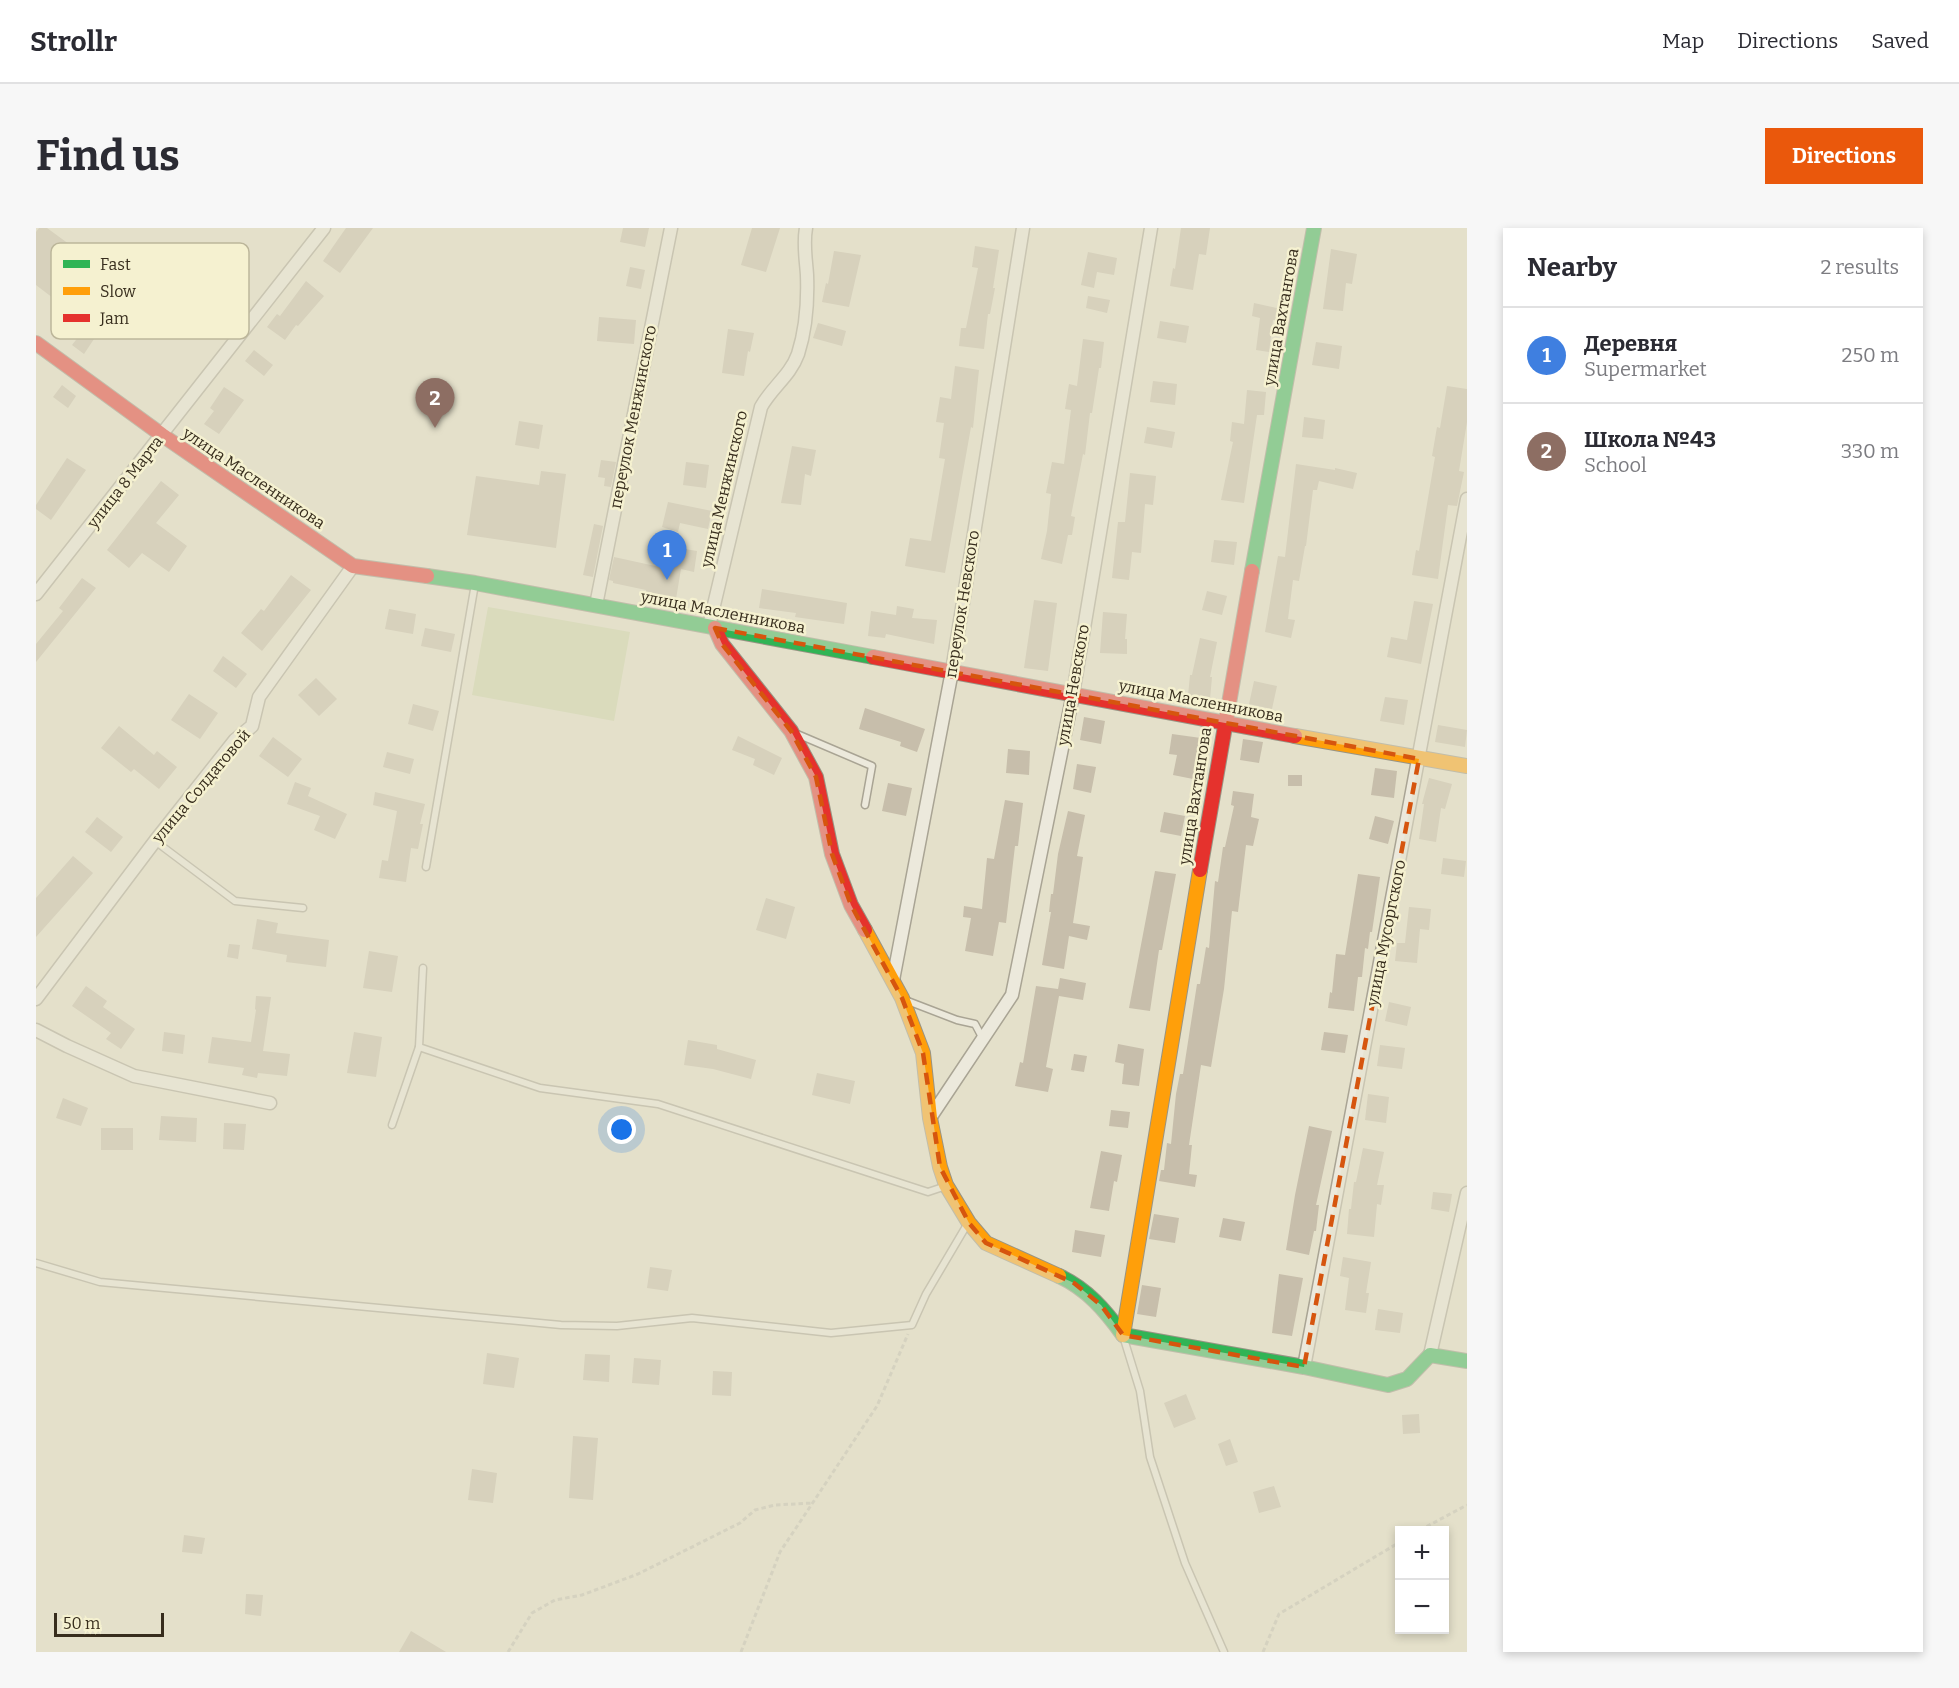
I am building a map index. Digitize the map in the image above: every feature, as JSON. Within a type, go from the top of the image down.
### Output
[{"type":"street","name":"улица 8 Марта","points":[[249,324],[324,228]]},
{"type":"street","name":"переулок Менжинского","points":[[596,605],[671,228]]},
{"type":"street","name":"улица Менжинского","points":[[712,627],[761,407],[769,393],[789,373],[798,354],[806,317],[807,275],[804,240],[806,228]]},
{"type":"street","name":"переулок Невского","points":[[893,980],[952,670],[1023,228]]},
{"type":"street","name":"улица Невского","points":[[930,1119],[1012,995],[1072,694],[1151,228]]},
{"type":"street","name":"улица Вахтангова","points":[[1123,1335],[1224,722],[1314,228]]},
{"type":"street","name":"улица 8 Марта","points":[[36,594],[237,339]]},
{"type":"street","name":"улица Масленникова","points":[[36,343],[162,435],[353,566],[475,583],[952,670],[1419,759],[1467,766]]},
{"type":"street","name":"улица Мусоргского","points":[[1304,1367],[1467,499]]},
{"type":"street","name":"улица Солдатовой","points":[[36,999],[154,841],[236,740],[252,726],[259,697],[353,566]]},
{"type":"street","points":[[712,627],[722,644],[791,731],[816,777],[831,854],[851,904],[902,998],[923,1053],[930,1119],[946,1185],[969,1223],[986,1243],[1074,1283],[1101,1305],[1123,1335],[1304,1367],[1388,1385],[1407,1379],[1430,1355],[1467,1193]]},
{"type":"street","points":[[36,1030],[134,1076],[270,1102]]},
{"type":"street","points":[[1430,1355],[1467,1361]]},
{"type":"lane","points":[[426,867],[475,583]]},
{"type":"lane","points":[[791,731],[872,766],[865,805]]},
{"type":"lane","points":[[154,841],[235,901],[303,908]]},
{"type":"lane","points":[[392,1125],[419,1047],[423,968]]},
{"type":"lane","points":[[902,998],[957,1020],[975,1024],[983,1039]]},
{"type":"lane","points":[[419,1047],[540,1088],[658,1104],[928,1192],[946,1185]]},
{"type":"lane","points":[[36,1263],[100,1282],[561,1324],[617,1326],[692,1318],[831,1333],[912,1324],[926,1294],[969,1223]]},
{"type":"lane","points":[[1123,1335],[1140,1391],[1150,1457],[1185,1563],[1224,1652]]},
{"type":"path","points":[[741,1652],[780,1552],[877,1406],[912,1324]]},
{"type":"path","points":[[508,1652],[532,1613],[555,1600],[582,1595],[638,1575],[740,1523],[755,1510],[775,1505],[813,1503]]},
{"type":"path","points":[[1428,1526],[1467,1505]]},
{"type":"path","points":[[1263,1652],[1279,1614],[1395,1545]]},
{"type":"highlighted area","points":[[715,628],[1419,759],[1304,1367],[1123,1335],[1101,1305],[1074,1283],[986,1243],[969,1223],[940,1167],[923,1053],[902,998],[851,905],[832,854],[816,777],[791,731],[722,644]]},
{"type":"green space","points":[[488,607],[630,632],[614,721],[472,695]]},
{"type":"building","points":[[39,228],[47,228],[68,243],[51,243],[51,296],[36,285],[36,232]]},
{"type":"building","points":[[346,228],[373,228],[340,273],[323,261]]},
{"type":"building","points":[[623,228],[649,228],[645,247],[620,242]]},
{"type":"building","points":[[752,228],[780,228],[766,272],[741,265]]},
{"type":"building","points":[[1181,228],[1210,228],[1206,255],[1199,254],[1193,290],[1170,286]]},
{"type":"building","points":[[975,246],[999,250],[984,349],[959,346],[961,328],[966,328],[978,268],[972,267]]},
{"type":"building","points":[[1331,249],[1357,254],[1352,284],[1346,283],[1343,311],[1323,309]]},
{"type":"building","points":[[834,251],[861,255],[849,307],[822,302]]},
{"type":"building","points":[[1088,252],[1117,258],[1114,275],[1097,272],[1094,288],[1081,285]]},
{"type":"building","points":[[630,267],[645,270],[641,289],[626,286]]},
{"type":"building","points":[[306,281],[324,296],[285,340],[267,327],[277,314],[280,316]]},
{"type":"building","points":[[1088,296],[1110,300],[1107,313],[1086,308]]},
{"type":"building","points":[[1254,303],[1281,309],[1279,321],[1273,320],[1269,352],[1256,350],[1260,318],[1252,316]]},
{"type":"building","points":[[599,317],[636,320],[634,344],[597,341]]},
{"type":"building","points":[[1160,321],[1189,326],[1186,343],[1157,338]]},
{"type":"building","points":[[818,323],[846,331],[842,346],[813,338]]},
{"type":"building","points":[[728,329],[754,333],[744,376],[722,373]]},
{"type":"building","points":[[77,339],[94,339],[84,354],[72,345]]},
{"type":"building","points":[[1083,339],[1104,342],[1101,368],[1099,368],[1092,413],[1090,413],[1085,455],[1083,454],[1071,516],[1075,517],[1072,535],[1068,535],[1062,564],[1041,559],[1051,494],[1046,493],[1052,462],[1064,464],[1071,410],[1065,409],[1069,384],[1077,386]]},
{"type":"building","points":[[1316,342],[1342,346],[1339,369],[1312,365]]},
{"type":"building","points":[[254,350],[273,365],[264,376],[245,361]]},
{"type":"building","points":[[955,366],[979,370],[973,428],[971,427],[945,573],[905,566],[910,538],[931,541],[945,459],[939,458],[944,423],[936,422],[940,397],[951,399]]},
{"type":"building","points":[[1153,381],[1177,384],[1175,405],[1150,402]]},
{"type":"building","points":[[62,385],[76,396],[68,408],[53,397]]},
{"type":"building","points":[[1447,386],[1467,389],[1467,422],[1459,471],[1464,472],[1457,506],[1448,505],[1438,579],[1412,575],[1416,550],[1419,551],[1435,457],[1432,456],[1437,427],[1440,428]]},
{"type":"building","points":[[224,387],[244,400],[219,434],[204,424],[214,411],[210,408]]},
{"type":"building","points":[[1247,390],[1266,392],[1264,415],[1257,415],[1244,503],[1221,500],[1233,442],[1230,441],[1232,422],[1244,424]]},
{"type":"building","points":[[1304,417],[1325,420],[1323,439],[1302,437]]},
{"type":"building","points":[[519,421],[543,425],[539,449],[515,445]]},
{"type":"building","points":[[1147,427],[1175,432],[1172,448],[1144,443]]},
{"type":"building","points":[[792,446],[816,450],[811,476],[805,474],[801,505],[781,503]]},
{"type":"building","points":[[67,458],[86,470],[51,520],[36,509],[36,505]]},
{"type":"building","points":[[601,460],[616,462],[611,487],[604,486],[605,478],[598,477]]},
{"type":"building","points":[[686,462],[709,465],[706,488],[683,485]]},
{"type":"building","points":[[1296,464],[1357,473],[1353,489],[1319,481],[1317,490],[1313,490],[1299,581],[1293,580],[1288,619],[1295,620],[1291,638],[1265,632],[1278,556],[1285,557]]},
{"type":"building","points":[[541,471],[566,474],[556,548],[467,535],[476,476],[539,485]]},
{"type":"building","points":[[1130,473],[1156,476],[1153,505],[1145,504],[1141,553],[1132,552],[1129,580],[1112,578],[1118,522],[1125,522]]},
{"type":"building","points":[[161,481],[179,495],[156,523],[187,546],[169,572],[142,553],[129,568],[107,550]]},
{"type":"building","points":[[668,502],[712,511],[708,529],[680,523],[678,532],[662,527]]},
{"type":"building","points":[[594,524],[603,526],[593,577],[583,575]]},
{"type":"building","points":[[1214,540],[1237,542],[1234,565],[1211,562]]},
{"type":"building","points":[[672,547],[697,551],[694,572],[681,569],[676,599],[646,593],[646,590],[613,583],[609,580],[614,557],[669,569]]},
{"type":"building","points":[[291,575],[311,590],[262,651],[241,633],[261,609],[264,611]]},
{"type":"building","points":[[82,578],[96,588],[36,662],[36,644],[63,611],[59,608]]},
{"type":"building","points":[[762,589],[847,603],[844,624],[795,617],[796,613],[759,608]]},
{"type":"building","points":[[1207,591],[1227,596],[1222,615],[1202,610]]},
{"type":"building","points":[[1034,600],[1057,603],[1048,671],[1024,668]]},
{"type":"building","points":[[1414,601],[1433,604],[1421,664],[1387,657],[1391,637],[1407,640]]},
{"type":"building","points":[[897,606],[914,609],[912,618],[937,620],[934,644],[886,634],[885,638],[868,636],[871,611],[896,615]]},
{"type":"building","points":[[389,609],[416,614],[413,634],[385,629]]},
{"type":"building","points":[[1103,612],[1127,614],[1125,639],[1127,639],[1127,654],[1100,653]]},
{"type":"building","points":[[425,628],[455,634],[451,652],[421,646]]},
{"type":"building","points":[[1200,638],[1217,642],[1210,677],[1212,677],[1210,699],[1188,696],[1190,675],[1192,675]]},
{"type":"building","points":[[223,656],[247,674],[236,688],[213,671]]},
{"type":"building","points":[[316,678],[337,699],[319,716],[298,695]]},
{"type":"building","points":[[1254,681],[1277,686],[1272,709],[1249,704]]},
{"type":"building","points":[[189,694],[218,713],[200,739],[171,720]]},
{"type":"building","points":[[1385,697],[1408,700],[1404,725],[1380,721]]},
{"type":"building","points":[[413,704],[439,711],[433,731],[408,724]]},
{"type":"building","points":[[865,708],[925,729],[917,752],[900,746],[901,742],[859,729]]},
{"type":"building","points":[[1084,717],[1105,721],[1101,744],[1080,740]]},
{"type":"building","points":[[1438,725],[1467,730],[1465,747],[1435,742]]},
{"type":"building","points":[[119,726],[154,755],[157,751],[177,767],[159,789],[134,769],[131,772],[101,748]]},
{"type":"building","points":[[1172,734],[1201,738],[1193,779],[1173,775],[1177,755],[1169,754]]},
{"type":"building","points":[[738,736],[782,758],[774,775],[753,765],[755,759],[732,750]]},
{"type":"building","points":[[273,737],[302,759],[288,777],[259,756]]},
{"type":"building","points":[[1243,739],[1263,742],[1259,763],[1240,760]]},
{"type":"building","points":[[1008,749],[1030,751],[1029,775],[1006,773]]},
{"type":"building","points":[[387,752],[414,759],[410,774],[383,767]]},
{"type":"building","points":[[1077,764],[1096,767],[1091,793],[1073,789]]},
{"type":"building","points":[[1375,768],[1397,771],[1394,798],[1371,795]]},
{"type":"building","points":[[1288,775],[1302,775],[1302,786],[1288,786]]},
{"type":"building","points":[[1429,778],[1452,784],[1445,809],[1441,808],[1436,842],[1419,839],[1424,804],[1422,804]]},
{"type":"building","points":[[295,782],[311,788],[308,796],[347,814],[335,839],[314,830],[320,816],[287,804]]},
{"type":"building","points":[[888,783],[912,788],[906,816],[882,811]]},
{"type":"building","points":[[1233,791],[1254,794],[1251,817],[1259,819],[1253,846],[1246,845],[1238,912],[1232,911],[1224,989],[1211,1067],[1201,1065],[1189,1145],[1192,1145],[1189,1174],[1197,1175],[1195,1187],[1159,1181],[1161,1170],[1164,1170],[1167,1143],[1171,1144],[1176,1094],[1180,1074],[1183,1074],[1197,984],[1200,984],[1206,947],[1209,948],[1215,881],[1218,882],[1223,847],[1225,847],[1234,806],[1231,805]]},
{"type":"building","points":[[375,792],[425,804],[420,824],[423,824],[418,849],[411,848],[406,882],[379,878],[382,860],[388,861],[397,811],[373,805]]},
{"type":"building","points":[[1005,800],[1023,803],[1018,846],[1015,846],[1006,923],[999,922],[993,956],[965,951],[971,918],[963,917],[964,906],[982,909],[987,858],[994,859]]},
{"type":"building","points":[[1068,811],[1085,815],[1077,856],[1083,857],[1073,923],[1090,926],[1087,940],[1069,936],[1064,969],[1042,965],[1051,912],[1049,912],[1051,894],[1053,894],[1058,854]]},
{"type":"building","points":[[1164,812],[1185,816],[1181,836],[1160,832]]},
{"type":"building","points":[[1375,816],[1394,821],[1388,844],[1369,839]]},
{"type":"building","points":[[97,817],[123,837],[111,852],[85,832]]},
{"type":"building","points":[[73,856],[93,873],[36,937],[36,898]]},
{"type":"building","points":[[1443,858],[1466,861],[1464,877],[1441,874]]},
{"type":"building","points":[[1155,871],[1176,874],[1162,950],[1159,950],[1150,1011],[1129,1008]]},
{"type":"building","points":[[1358,874],[1380,877],[1372,932],[1370,932],[1368,949],[1365,948],[1362,977],[1358,977],[1354,1011],[1328,1008],[1336,954],[1345,955]]},
{"type":"building","points":[[766,898],[795,907],[786,939],[756,930]]},
{"type":"building","points":[[1409,907],[1431,909],[1429,930],[1420,929],[1417,963],[1395,961],[1397,943],[1405,943]]},
{"type":"building","points":[[257,919],[278,923],[276,933],[329,940],[326,967],[286,962],[287,955],[252,949]]},
{"type":"building","points":[[229,944],[240,945],[238,959],[227,957]]},
{"type":"building","points":[[369,951],[398,956],[392,992],[363,988]]},
{"type":"building","points":[[1060,978],[1086,983],[1083,1000],[1059,996],[1046,1067],[1053,1069],[1048,1092],[1015,1086],[1020,1062],[1023,1063],[1036,986],[1058,989]]},
{"type":"building","points":[[86,986],[107,1001],[103,1007],[135,1029],[121,1049],[106,1039],[111,1033],[72,1006]]},
{"type":"building","points":[[256,996],[271,997],[263,1051],[290,1054],[287,1076],[258,1073],[257,1078],[242,1075],[244,1068],[208,1063],[212,1037],[251,1042]]},
{"type":"building","points":[[1389,1002],[1411,1007],[1407,1026],[1385,1021]]},
{"type":"building","points":[[164,1032],[185,1035],[183,1054],[162,1051]]},
{"type":"building","points":[[354,1032],[382,1037],[376,1077],[347,1073]]},
{"type":"building","points":[[1324,1032],[1348,1035],[1345,1053],[1321,1050]]},
{"type":"building","points":[[688,1040],[717,1045],[717,1049],[756,1060],[751,1079],[713,1069],[684,1065]]},
{"type":"building","points":[[1118,1044],[1144,1049],[1139,1086],[1122,1084],[1124,1064],[1115,1062]]},
{"type":"building","points":[[1380,1045],[1405,1048],[1402,1069],[1377,1066]]},
{"type":"building","points":[[1074,1054],[1087,1056],[1084,1072],[1071,1070]]},
{"type":"building","points":[[817,1073],[855,1081],[850,1104],[812,1095]]},
{"type":"building","points":[[1368,1094],[1389,1097],[1386,1123],[1365,1120]]},
{"type":"building","points":[[63,1098],[88,1108],[81,1126],[56,1118]]},
{"type":"building","points":[[1111,1110],[1130,1112],[1128,1128],[1109,1126]]},
{"type":"building","points":[[161,1116],[197,1118],[196,1142],[159,1140]]},
{"type":"building","points":[[224,1123],[246,1124],[244,1150],[223,1149]]},
{"type":"building","points":[[1309,1126],[1332,1131],[1316,1205],[1319,1205],[1316,1231],[1314,1231],[1309,1255],[1286,1250]]},
{"type":"building","points":[[101,1128],[133,1128],[133,1150],[101,1150]]},
{"type":"building","points":[[1363,1148],[1384,1152],[1377,1185],[1384,1185],[1381,1205],[1377,1204],[1374,1237],[1347,1234],[1354,1182],[1356,1182]]},
{"type":"building","points":[[1101,1151],[1122,1155],[1117,1182],[1114,1181],[1109,1211],[1090,1208]]},
{"type":"building","points":[[1433,1192],[1452,1194],[1449,1212],[1431,1209]]},
{"type":"building","points":[[1154,1214],[1179,1218],[1175,1243],[1149,1239]]},
{"type":"building","points":[[1223,1218],[1245,1222],[1241,1241],[1219,1237]]},
{"type":"building","points":[[1075,1230],[1105,1235],[1101,1257],[1072,1252]]},
{"type":"building","points":[[1343,1257],[1371,1262],[1366,1293],[1369,1293],[1366,1313],[1345,1310],[1349,1278],[1340,1276]]},
{"type":"building","points":[[650,1267],[672,1270],[668,1291],[647,1288]]},
{"type":"building","points":[[1279,1274],[1303,1278],[1292,1336],[1272,1333]]},
{"type":"building","points":[[1142,1285],[1161,1288],[1156,1317],[1137,1314]]},
{"type":"building","points":[[1378,1309],[1403,1313],[1400,1333],[1375,1330]]},
{"type":"building","points":[[487,1353],[519,1358],[514,1388],[483,1384]]},
{"type":"building","points":[[585,1354],[610,1355],[609,1382],[583,1380]]},
{"type":"building","points":[[634,1358],[661,1360],[659,1385],[632,1383]]},
{"type":"building","points":[[713,1371],[732,1372],[731,1396],[712,1395]]},
{"type":"building","points":[[1186,1394],[1196,1419],[1174,1428],[1164,1403]]},
{"type":"building","points":[[1419,1414],[1420,1433],[1403,1434],[1402,1415]]},
{"type":"building","points":[[573,1436],[598,1438],[593,1500],[569,1498]]},
{"type":"building","points":[[1230,1439],[1238,1462],[1226,1466],[1218,1444]]},
{"type":"building","points":[[472,1469],[497,1473],[493,1503],[468,1500]]},
{"type":"building","points":[[1274,1486],[1281,1507],[1259,1513],[1253,1492]]},
{"type":"building","points":[[184,1535],[205,1538],[202,1554],[182,1552]]},
{"type":"building","points":[[246,1594],[263,1595],[261,1616],[245,1614]]},
{"type":"building","points":[[411,1631],[446,1652],[399,1652]]},
{"type":"traffic: fast","points":[[1252,571],[1314,228]]},
{"type":"traffic: fast","points":[[427,576],[873,657]]},
{"type":"traffic: fast","points":[[1059,1276],[1078,1287],[1095,1301],[1123,1335],[1304,1367],[1388,1385],[1407,1379],[1430,1355],[1467,1361]]},
{"type":"traffic: slow","points":[[1295,736],[1467,766]]},
{"type":"traffic: slow","points":[[1123,1335],[1200,870]]},
{"type":"traffic: slow","points":[[865,930],[902,998],[923,1053],[930,1118],[946,1185],[969,1223],[986,1243],[1059,1276]]},
{"type":"traffic: jam","points":[[36,343],[162,435],[353,566],[427,576]]},
{"type":"traffic: jam","points":[[1200,870],[1252,571]]},
{"type":"traffic: jam","points":[[715,628],[722,644],[791,731],[816,777],[832,854],[851,905],[865,930]]},
{"type":"traffic: jam","points":[[873,657],[1295,736]]},
{"type":"place","name":"Школа №43","points":[[435,428]]},
{"type":"place","name":"Деревня","points":[[667,580]]}]
